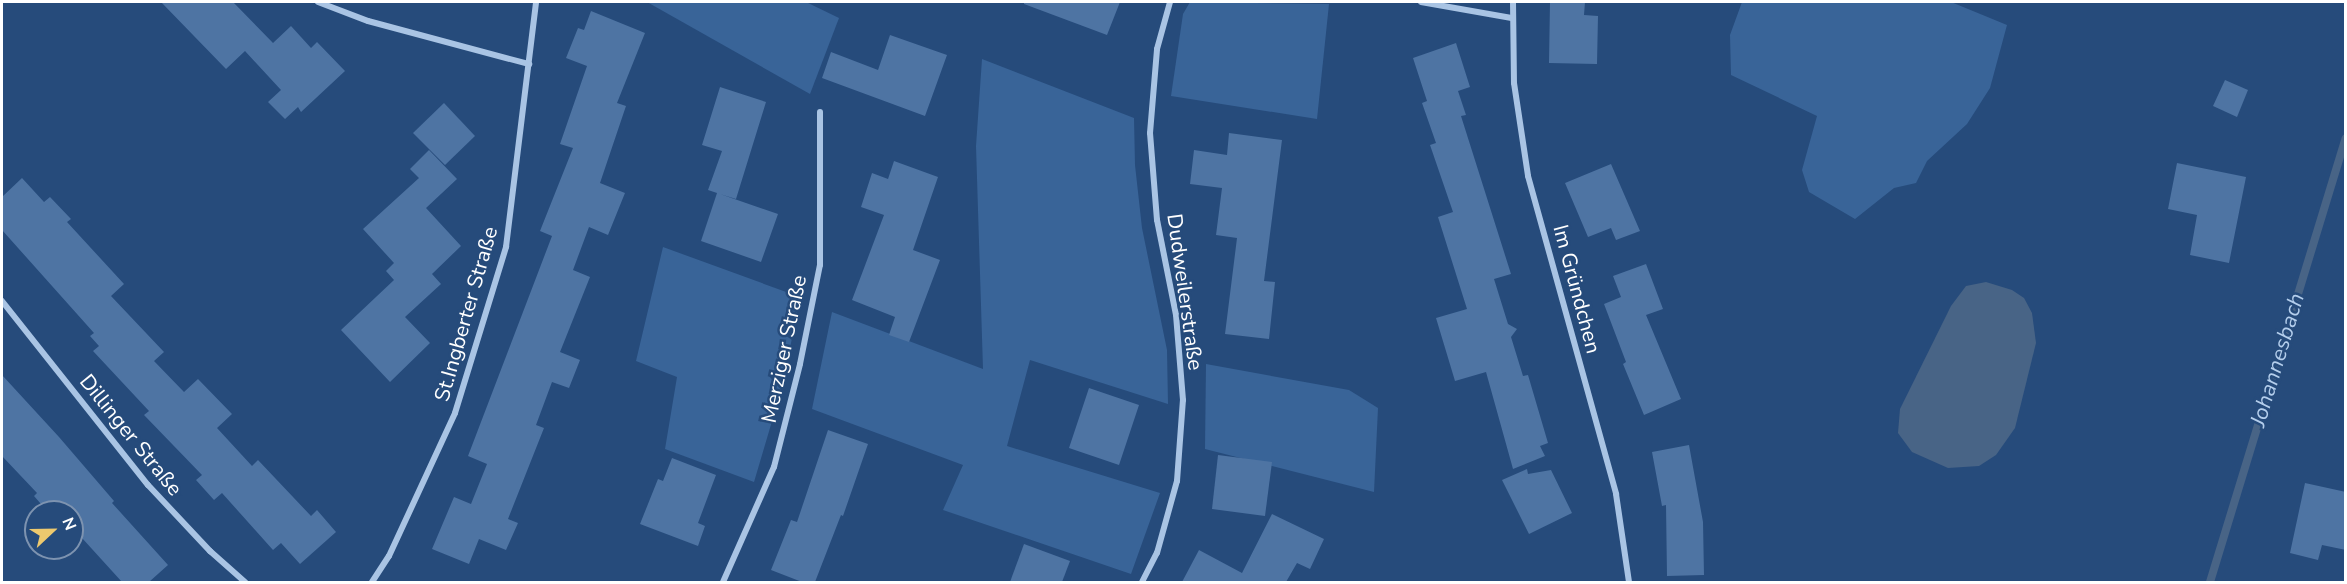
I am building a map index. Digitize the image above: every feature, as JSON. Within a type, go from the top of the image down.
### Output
[{"type":"street","points":[[318,2],[368,21],[529,64]]},
{"type":"street","name":"St.Ingberter Straße","points":[[372,582],[389,556],[455,413],[506,247],[536,2]]},
{"type":"street","name":"Dudweilerstraße","points":[[1142,582],[1157,553],[1177,481],[1183,400],[1176,315],[1157,220],[1150,133],[1157,49],[1170,2]]},
{"type":"street","points":[[1421,2],[1512,18]]},
{"type":"street","name":"Im Gründchen","points":[[1513,2],[1514,83],[1528,176],[1616,494],[1629,582]]},
{"type":"street","name":"Merziger Straße","points":[[723,582],[774,467],[800,364],[819,265],[820,112]]},
{"type":"street","name":"Dillinger Straße","points":[[2,301],[147,485],[210,551],[245,582]]},
{"type":"shaded area","points":[[647,2],[806,2],[839,18],[810,94]]},
{"type":"shaded area","points":[[1190,2],[1329,4],[1317,119],[1171,96],[1183,14]]},
{"type":"shaded area","points":[[1742,2],[1951,2],[2007,25],[1990,88],[1967,124],[1927,161],[1916,183],[1894,188],[1855,219],[1809,192],[1802,170],[1817,116],[1731,75],[1730,35]]},
{"type":"shaded area","points":[[982,59],[1134,118],[1135,165],[1142,228],[1167,350],[1168,404],[1030,360],[1007,446],[1160,493],[1131,574],[943,510],[963,465],[812,409],[832,312],[983,369],[976,146]]},
{"type":"shaded area","points":[[663,247],[800,297],[783,384],[754,482],[665,449],[677,377],[636,361]]},
{"type":"shaded area","points":[[1986,282],[2012,290],[2024,298],[2032,313],[2036,343],[2015,428],[1996,455],[1979,466],[1948,468],[1912,452],[1898,433],[1900,409],[1951,306],[1966,286]]},
{"type":"shaded area","points":[[1206,364],[1349,390],[1378,408],[1374,492],[1205,449]]},
{"type":"building","points":[[161,2],[233,2],[273,43],[291,26],[311,48],[317,42],[345,71],[301,112],[298,107],[285,119],[268,102],[281,90],[245,51],[226,69]]},
{"type":"building","points":[[1024,2],[1120,2],[1107,35],[1024,4]]},
{"type":"building","points":[[1550,2],[1585,2],[1584,15],[1598,16],[1597,64],[1549,63]]},
{"type":"building","points":[[591,11],[645,33],[617,103],[626,106],[600,183],[625,193],[608,235],[589,227],[573,270],[590,277],[560,352],[580,360],[569,388],[552,382],[536,425],[544,428],[508,519],[518,523],[506,550],[479,539],[469,564],[432,549],[454,497],[471,504],[487,464],[468,456],[552,236],[540,231],[573,148],[560,144],[587,66],[566,58],[578,28],[584,30]]},
{"type":"building","points":[[890,35],[947,55],[925,116],[822,78],[831,52],[878,70]]},
{"type":"building","points":[[1456,43],[1470,87],[1458,91],[1466,115],[1461,116],[1511,274],[1494,279],[1508,324],[1517,329],[1511,337],[1523,376],[1528,375],[1548,443],[1540,446],[1545,456],[1513,469],[1486,372],[1455,381],[1436,318],[1467,309],[1438,217],[1453,212],[1430,145],[1436,143],[1422,103],[1427,101],[1413,58]]},
{"type":"building","points":[[2225,80],[2248,90],[2237,117],[2213,106]]},
{"type":"building","points":[[720,87],[766,102],[736,199],[720,194],[778,214],[761,262],[701,241],[717,193],[708,190],[722,151],[702,145]]},
{"type":"building","points":[[444,103],[475,136],[445,165],[413,133]]},
{"type":"building","points":[[1229,133],[1282,140],[1264,281],[1275,282],[1269,339],[1225,334],[1237,238],[1216,235],[1222,188],[1190,184],[1194,150],[1227,155]]},
{"type":"building","points":[[429,150],[457,179],[426,208],[461,246],[432,274],[441,284],[405,317],[430,343],[390,382],[341,330],[394,280],[386,271],[394,263],[363,229],[419,178],[410,169]]},
{"type":"building","points":[[894,161],[938,177],[913,250],[940,260],[909,342],[889,335],[895,317],[852,300],[884,215],[861,207],[872,173],[888,179]]},
{"type":"building","points":[[2177,163],[2246,177],[2229,263],[2190,255],[2197,215],[2168,209]]},
{"type":"building","points":[[1611,164],[1640,231],[1616,240],[1611,228],[1588,237],[1565,183]]},
{"type":"building","points":[[22,178],[44,202],[50,197],[71,219],[67,222],[124,284],[111,296],[164,352],[154,361],[184,392],[198,379],[232,414],[217,428],[252,466],[258,460],[311,516],[317,510],[336,532],[300,564],[281,543],[273,550],[222,493],[214,500],[196,480],[202,475],[144,415],[149,411],[93,351],[99,346],[90,336],[94,333],[2,230],[2,197]]},
{"type":"building","points":[[1646,264],[1663,309],[1646,315],[1681,399],[1644,415],[1623,364],[1626,362],[1604,304],[1621,297],[1613,276]]},
{"type":"building","points":[[2,375],[59,437],[114,501],[112,503],[168,565],[149,582],[122,582],[84,540],[84,500],[38,500],[34,496],[37,493],[2,456]]},
{"type":"building","points":[[1089,388],[1139,405],[1119,465],[1069,448]]},
{"type":"building","points":[[828,430],[868,444],[843,516],[841,515],[815,582],[802,582],[771,570],[791,520],[797,522]]},
{"type":"building","points":[[1689,445],[1703,522],[1704,575],[1667,576],[1666,505],[1662,506],[1652,452]]},
{"type":"building","points":[[1218,455],[1272,462],[1265,516],[1212,509]]},
{"type":"building","points":[[672,458],[716,475],[698,523],[705,526],[698,546],[640,524],[658,479],[663,481]]},
{"type":"building","points":[[1527,469],[1528,474],[1551,470],[1572,513],[1529,534],[1502,480]]},
{"type":"building","points":[[2305,483],[2346,492],[2346,550],[2322,545],[2318,560],[2290,553]]},
{"type":"building","points":[[1272,514],[1324,539],[1310,569],[1297,563],[1286,582],[1182,582],[1199,550],[1242,573]]},
{"type":"building","points":[[1024,544],[1070,561],[1062,582],[1010,582]]},
{"type":"waterway","name":"Johannesbach","points":[[2210,582],[2346,138]]}]
